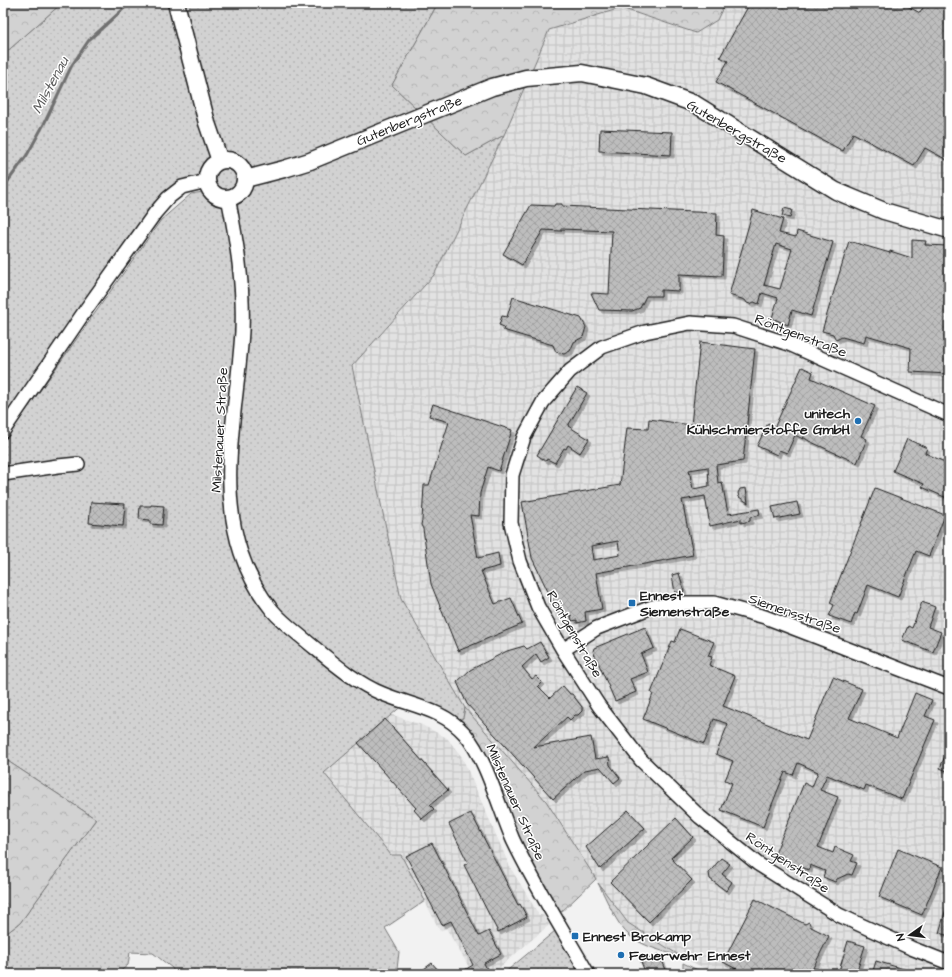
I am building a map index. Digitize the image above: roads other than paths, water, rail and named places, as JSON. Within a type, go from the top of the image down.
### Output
[{"type":"main road","points":[[176,3],[207,123],[220,161]]},
{"type":"main road","name":"Gutenbergstraße","points":[[245,179],[284,169],[310,160],[492,87],[526,78],[582,73],[646,86],[695,104],[836,191],[884,211],[949,230]]},
{"type":"main road","points":[[220,161],[231,161],[238,164],[242,169],[245,179],[240,192],[234,196],[222,197],[211,191],[207,181],[207,175],[214,164],[220,161]]},
{"type":"street","points":[[3,431],[87,308],[168,198],[182,187],[207,181]]},
{"type":"street","name":"Milstenauer Straße","points":[[228,197],[239,254],[242,298],[242,332],[234,412],[230,486],[236,533],[246,567],[253,582],[272,610],[285,623],[328,659],[353,677],[380,693],[438,713],[456,724],[467,737],[479,756],[506,824],[524,861],[588,974]]},
{"type":"street","name":"Röntgenstraße","points":[[949,415],[789,344],[733,326],[690,323],[645,332],[602,347],[570,371],[543,402],[524,437],[512,475],[512,523],[520,561],[538,607],[563,650],[599,706],[641,760],[705,822],[758,864],[839,915],[911,948],[949,963]]},
{"type":"street","points":[[3,474],[78,464]]},
{"type":"street","name":"Siemensstraße","points":[[563,650],[597,628],[652,607],[687,603],[714,603],[765,617],[949,688]]},
{"type":"waterway","name":"Milstenau","points":[[3,188],[27,155],[44,124],[72,65],[89,40],[130,3]]},
{"type":"place","name":"unitech Kühlschmierstoffe GmbH","points":[[858,421]]},
{"type":"place","name":"Ennest Siemenstraße","points":[[632,603]]},
{"type":"place","name":"Ennest Brokamp","points":[[575,936]]},
{"type":"place","name":"Feuerwehr Ennest","points":[[621,955]]}]
